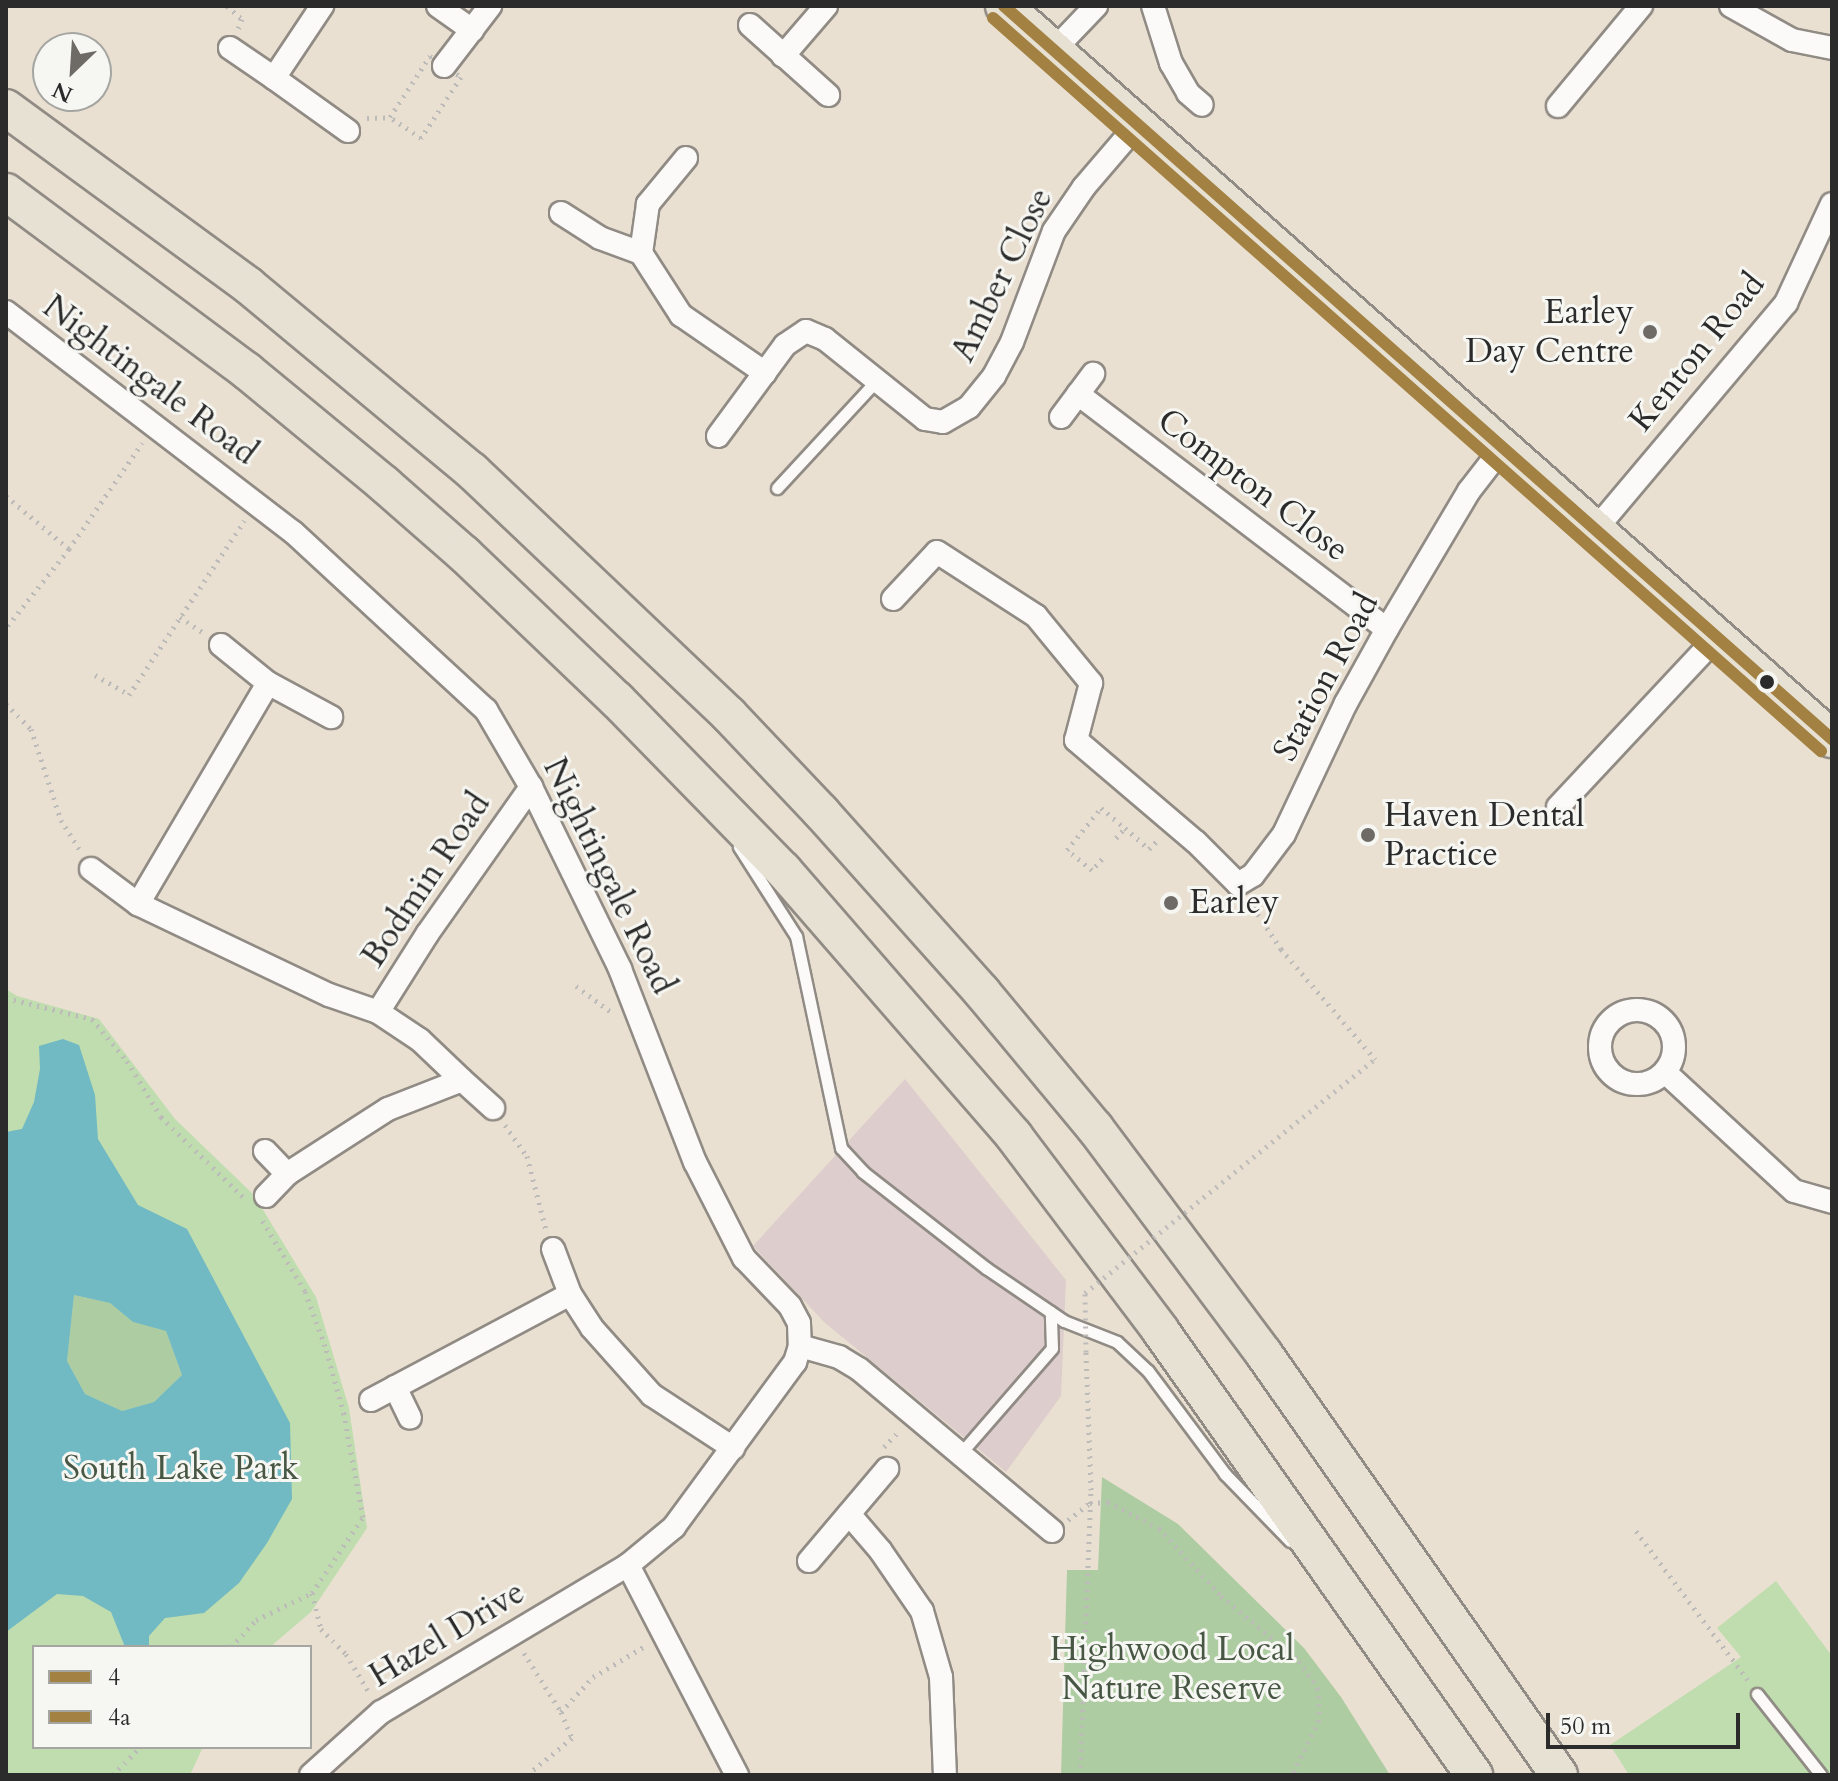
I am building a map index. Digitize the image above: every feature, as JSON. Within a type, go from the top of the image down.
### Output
[{"type":"main road","points":[[1004,6],[1832,739]]},
{"type":"main road","points":[[6,108],[249,286],[449,451],[673,661],[821,812],[982,992],[1095,1128],[1264,1354],[1559,1775]]},
{"type":"main road","points":[[6,192],[173,314],[313,423],[464,554],[694,777],[783,870],[1014,1136],[1160,1330],[1474,1775]]},
{"type":"street","points":[[274,78],[322,6]]},
{"type":"street","points":[[438,6],[472,30]]},
{"type":"street","points":[[444,66],[490,6]]},
{"type":"street","points":[[783,56],[826,6]]},
{"type":"street","points":[[1054,50],[1096,6]]},
{"type":"street","points":[[1153,6],[1171,63],[1188,93],[1202,105]]},
{"type":"street","points":[[1558,106],[1641,6]]},
{"type":"street","points":[[1731,6],[1792,40],[1832,48]]},
{"type":"street","points":[[750,25],[828,95]]},
{"type":"street","points":[[230,48],[348,131]]},
{"type":"street","name":"Amber Close","points":[[718,436],[785,345],[806,331],[825,339],[911,410],[934,424],[969,407],[994,376],[1012,342],[1054,231],[1084,187],[1138,124]]},
{"type":"street","points":[[641,253],[648,204],[686,158]]},
{"type":"street","name":"Kenton Road","points":[[1595,530],[1786,303],[1832,204]]},
{"type":"street","points":[[561,213],[600,238],[641,253],[681,315],[765,373]]},
{"type":"street","name":"Nightingale Road","points":[[6,312],[293,532],[486,710],[531,787],[620,969],[695,1162],[744,1258],[790,1306],[799,1323],[800,1346]]},
{"type":"street","points":[[1061,417],[1093,374]]},
{"type":"street","name":"Compton Close","points":[[1078,394],[1387,629]]},
{"type":"street","name":"Station Road","points":[[1238,884],[1253,875],[1284,834],[1346,703],[1387,629],[1469,491],[1503,447]]},
{"type":"street","points":[[893,599],[937,552],[1036,616],[1091,683],[1076,740],[1196,842],[1238,884]]},
{"type":"street","points":[[1558,807],[1717,637]]},
{"type":"street","points":[[221,645],[268,683],[331,717]]},
{"type":"street","points":[[138,904],[268,683]]},
{"type":"street","name":"Bodmin Road","points":[[378,1012],[428,933],[531,787]]},
{"type":"street","name":"Bodmin Road","points":[[91,869],[138,904],[317,989],[378,1012],[420,1040],[493,1108]]},
{"type":"street","points":[[1666,1073],[1794,1191],[1832,1202]]},
{"type":"street","points":[[266,1196],[287,1174],[388,1109],[462,1080]]},
{"type":"street","points":[[265,1151],[287,1174]]},
{"type":"street","points":[[553,1249],[570,1294],[592,1328],[652,1395],[733,1448]]},
{"type":"street","points":[[371,1400],[570,1294]]},
{"type":"street","points":[[800,1346],[839,1357],[1052,1531]]},
{"type":"street","name":"Hazel Drive","points":[[311,1775],[381,1712],[628,1565],[674,1527],[795,1362],[800,1346]]},
{"type":"street","points":[[395,1387],[410,1418]]},
{"type":"street","points":[[809,1561],[887,1469]]},
{"type":"street","points":[[849,1514],[880,1550],[922,1611],[941,1677],[945,1775]]},
{"type":"street","points":[[628,1565],[737,1775]]},
{"type":"lane","points":[[777,488],[876,381]]},
{"type":"lane","points":[[694,777],[796,936],[841,1148],[863,1172],[986,1268],[1051,1312],[1117,1342],[1148,1371],[1225,1474],[1367,1623]]},
{"type":"lane","points":[[960,1454],[1052,1348],[1051,1312]]},
{"type":"lane","points":[[1757,1694],[1821,1775]]},
{"type":"path","points":[[430,56],[444,66],[461,77],[421,138],[390,117],[430,56]]},
{"type":"path","points":[[6,628],[69,549],[154,426]]},
{"type":"path","points":[[6,496],[69,549]]},
{"type":"path","points":[[95,675],[129,695],[255,503]]},
{"type":"path","points":[[6,704],[31,729],[61,820],[91,869]]},
{"type":"path","points":[[1102,859],[1092,870],[1067,850],[1101,808],[1149,849],[1158,839],[1167,847],[1196,842]]},
{"type":"path","points":[[1116,838],[1125,828]]},
{"type":"path","points":[[1080,1775],[1091,1490],[1085,1293],[1375,1059],[1281,949],[1238,884]]},
{"type":"path","points":[[6,998],[92,1019],[127,1061],[161,1117],[253,1206],[305,1291],[344,1414],[363,1517],[312,1593],[256,1620],[233,1645]]},
{"type":"path","points":[[493,1108],[527,1156],[537,1204],[553,1249]]},
{"type":"path","points":[[887,1469],[874,1457],[913,1415]]},
{"type":"path","points":[[1090,1503],[1108,1502],[1159,1528],[1221,1596],[1299,1661],[1318,1688],[1319,1720],[1292,1775]]},
{"type":"path","points":[[1636,1531],[1757,1694]]},
{"type":"path","points":[[312,1593],[321,1629],[346,1654],[381,1712]]},
{"type":"path","points":[[513,1635],[561,1712],[572,1738],[527,1775]]},
{"type":"path","points":[[561,1712],[593,1677],[663,1635]]},
{"type":"path","points":[[113,1775],[138,1749]]},
{"type":"shaded area","points":[[905,1079],[1066,1280],[1061,1396],[1006,1472],[824,1322],[753,1246]]},
{"type":"green space","name":"South Lake Park","points":[[6,989],[17,996],[99,1019],[175,1119],[254,1195],[316,1297],[349,1408],[367,1528],[311,1612],[272,1645],[32,1645],[32,1749],[202,1749],[190,1775],[6,1775]]},
{"type":"green space","points":[[74,1295],[110,1303],[133,1322],[166,1331],[182,1375],[154,1402],[122,1411],[85,1394],[67,1361]]},
{"type":"green space","name":"Highwood Local Nature Reserve","points":[[1102,1477],[1178,1524],[1304,1648],[1341,1697],[1390,1775],[1061,1775],[1067,1570],[1098,1570]]},
{"type":"green space","points":[[1776,1581],[1832,1656],[1832,1775],[1629,1775],[1610,1745],[1741,1657],[1717,1628]]},
{"type":"water","points":[[63,1039],[79,1045],[95,1095],[98,1139],[138,1205],[187,1229],[290,1423],[292,1499],[267,1543],[239,1583],[204,1613],[165,1618],[149,1636],[149,1645],[124,1645],[111,1612],[83,1596],[57,1594],[6,1632],[6,1132],[22,1129],[34,1102],[40,1069],[39,1046]],"holes":[[[74,1295],[110,1303],[133,1322],[166,1331],[182,1375],[154,1402],[122,1411],[85,1394],[67,1361]]]},
{"type":"transit line","name":"4","points":[[1004,6],[1832,739]]},
{"type":"transit line","name":"4a","points":[[993,18],[1821,751]]},
{"type":"place","name":"Earley Day Centre","points":[[1650,332]]},
{"type":"place","name":"Haven Dental Practice","points":[[1368,835]]},
{"type":"place","name":"Earley","points":[[1171,903]]}]
